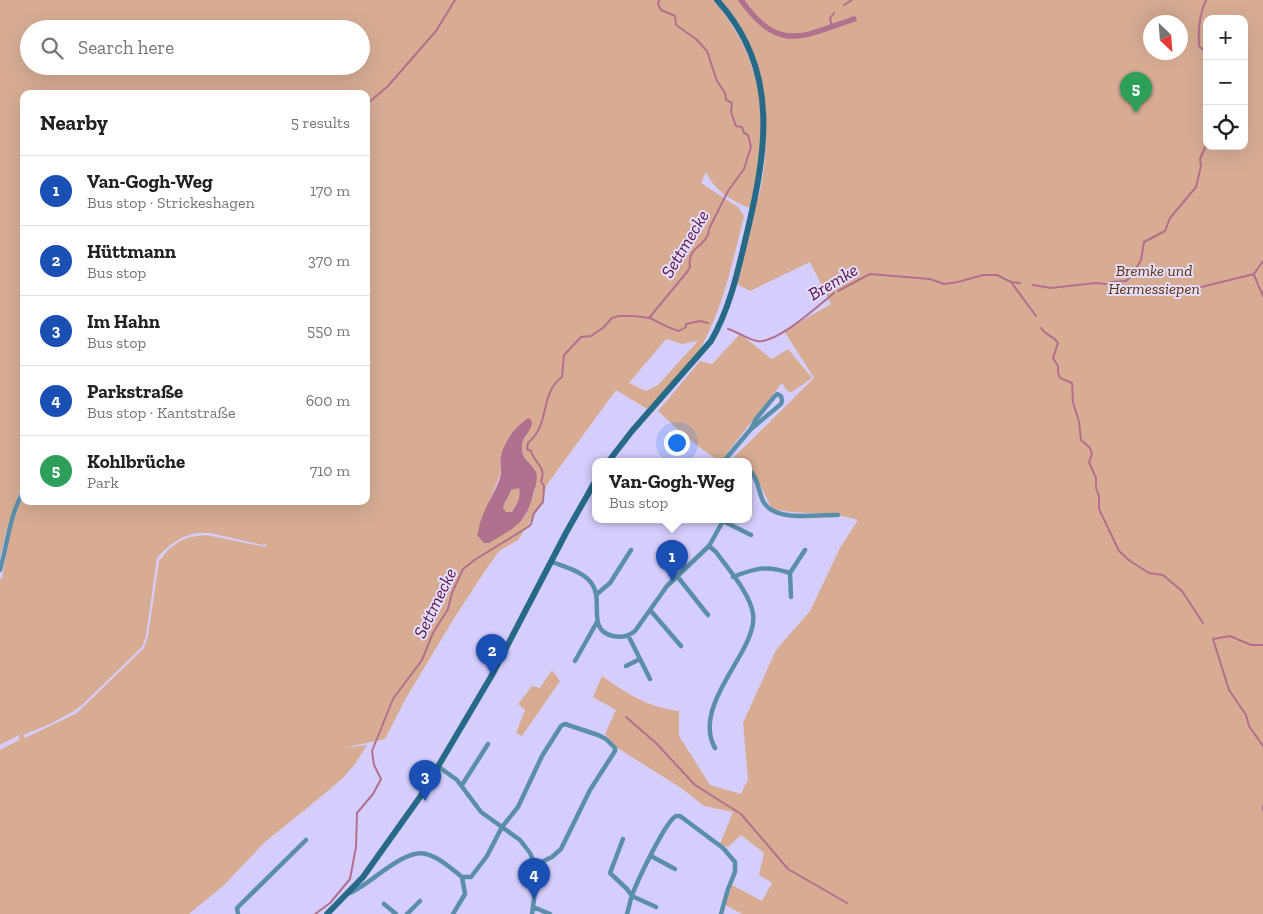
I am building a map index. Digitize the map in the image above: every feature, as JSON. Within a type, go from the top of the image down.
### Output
[{"type":"street","points":[[611,458],[711,341],[720,326],[731,297],[747,234],[761,164],[764,123],[763,99],[757,69],[746,43],[735,23],[716,0]]},
{"type":"street","points":[[726,458],[751,429],[781,404],[781,396],[777,394],[774,396],[755,420],[751,429]]},
{"type":"street","points":[[752,474],[764,502],[773,512],[784,515],[838,515]]},
{"type":"street","points":[[327,914],[362,878],[439,767],[492,674],[592,487]]},
{"type":"street","points":[[0,570],[8,528],[20,497]]},
{"type":"street","points":[[552,562],[588,579],[597,594],[596,616],[601,629],[611,636],[622,637],[635,631],[664,590],[709,546],[725,523]]},
{"type":"street","points":[[729,523],[751,536]]},
{"type":"street","points":[[709,546],[716,552],[750,602],[754,620],[749,639],[709,716],[709,732],[714,748]]},
{"type":"street","points":[[597,594],[610,583],[631,550]]},
{"type":"street","points":[[790,597],[790,573],[806,550]]},
{"type":"street","points":[[733,577],[762,568],[774,568],[790,573]]},
{"type":"street","points":[[677,576],[708,615]]},
{"type":"street","points":[[650,610],[681,646]]},
{"type":"street","points":[[575,661],[597,622]]},
{"type":"street","points":[[628,635],[650,679]]},
{"type":"street","points":[[626,666],[640,659]]},
{"type":"street","points":[[348,894],[366,885],[399,861],[415,853],[424,853],[434,857],[462,877],[471,877],[487,856],[502,826],[518,807],[542,756],[563,724],[606,739],[615,748],[615,752],[590,790],[561,849],[552,857],[535,865]]},
{"type":"street","points":[[462,785],[488,744]]},
{"type":"street","points":[[439,767],[453,776],[462,785],[481,812],[502,826],[527,848],[535,865],[537,887],[532,914]]},
{"type":"street","points":[[627,914],[632,896],[651,856],[669,823],[676,816],[680,816],[723,848],[734,859],[736,869],[721,914]]},
{"type":"street","points":[[623,839],[610,873],[632,896],[656,907]]},
{"type":"street","points":[[238,914],[237,908],[306,840]]},
{"type":"street","points":[[651,856],[675,869]]},
{"type":"street","points":[[453,914],[465,894],[462,877]]},
{"type":"street","points":[[407,914],[420,901]]},
{"type":"street","points":[[384,904],[396,914]]},
{"type":"street","points":[[533,907],[550,914]]},
{"type":"green space","points":[[0,0],[713,0],[727,17],[747,53],[754,72],[761,112],[760,156],[750,208],[736,202],[719,190],[706,172],[701,183],[738,207],[744,216],[724,293],[701,348],[685,371],[647,409],[616,390],[546,486],[543,502],[518,540],[499,551],[483,574],[406,698],[385,739],[343,748],[367,745],[343,778],[266,841],[223,886],[189,914],[0,914],[0,750],[19,740],[19,735],[0,745],[0,579],[2,578],[10,531],[20,504],[370,505],[370,90],[20,90],[20,491],[6,531],[0,558]],"holes":[[[666,339],[682,344],[698,341],[658,385],[646,391],[629,383]],[[528,434],[522,444],[522,453],[535,469],[535,490],[525,517],[477,535],[501,472],[500,456],[507,443]],[[196,533],[210,533],[263,545],[266,544],[266,547],[206,535],[190,537],[180,541],[168,550],[159,561],[148,636],[144,648],[77,713],[25,738],[23,735],[50,724],[82,705],[142,647],[146,636],[157,558],[175,542]]]},
{"type":"green space","name":"Bremke und Hermessiepen","points":[[721,0],[1263,0],[1263,914],[742,914],[725,905],[732,885],[762,901],[772,883],[759,875],[764,853],[741,835],[728,847],[720,844],[733,812],[704,806],[681,788],[616,747],[605,734],[616,710],[593,697],[602,676],[638,699],[679,711],[679,736],[710,785],[741,794],[748,779],[743,723],[776,650],[810,611],[840,548],[858,520],[837,515],[772,509],[752,470],[752,458],[733,458],[814,378],[784,331],[831,304],[810,262],[750,291],[735,283],[749,221],[759,195],[764,164],[766,112],[764,91],[753,53],[745,34]]},
{"type":"green space","points":[[740,334],[772,359],[788,349],[812,378],[792,392],[787,391],[782,383],[723,458],[714,458],[687,438],[658,411],[700,361],[712,364]]},
{"type":"green space","points":[[519,487],[519,497],[512,512],[506,513],[503,508],[511,490]]},
{"type":"green space","points":[[552,670],[560,681],[522,736],[516,733],[525,710],[518,704],[532,686],[540,688]]},
{"type":"shaded area","points":[[529,418],[532,425],[522,443],[522,451],[534,468],[537,477],[528,511],[513,528],[489,543],[484,543],[477,535],[483,514],[499,480],[501,455],[505,444],[512,434]],"holes":[[[519,488],[518,500],[512,512],[506,512],[503,508],[511,490]]]},
{"type":"waterway","points":[[370,102],[388,86],[436,31],[455,0]]},
{"type":"waterway","name":"Settmecke","points":[[315,914],[330,903],[350,879],[356,847],[357,813],[373,794],[381,779],[374,765],[372,751],[393,699],[422,660],[433,633],[448,609],[452,593],[463,569],[528,527],[531,524],[534,513],[543,502],[544,486],[541,481],[542,472],[531,451],[527,449],[528,443],[540,427],[550,392],[562,377],[564,355],[581,337],[591,336],[603,328],[612,318],[619,316],[649,318],[687,272],[690,267],[691,255],[708,235],[709,229],[728,191],[744,169],[751,147],[748,135],[744,133],[742,127],[736,126],[731,112],[732,103],[726,100],[725,93],[717,81],[707,51],[696,39],[676,25],[675,16],[661,10],[658,4],[659,0]]},
{"type":"waterway","points":[[741,0],[767,28],[779,34],[805,35],[854,19]]},
{"type":"waterway","points":[[844,5],[852,0]]},
{"type":"waterway","points":[[1203,50],[1199,46],[1199,28],[1200,17],[1206,0]]},
{"type":"waterway","points":[[832,27],[830,18],[834,13]]},
{"type":"waterway","points":[[1108,284],[1126,281],[1141,260],[1144,242],[1165,231],[1170,218],[1196,187],[1201,166],[1200,159],[1204,150]]},
{"type":"waterway","name":"Bremke","points":[[1033,285],[1051,288],[1096,283],[1181,292],[1254,274],[1263,261]]},
{"type":"waterway","name":"Bremke","points":[[838,291],[870,274],[930,279],[944,284],[983,275],[997,275],[1011,282],[1020,283]]},
{"type":"waterway","points":[[1254,275],[1263,296]]},
{"type":"waterway","points":[[1011,282],[1036,316]]},
{"type":"waterway","name":"Bremke","points":[[728,329],[757,341],[775,337],[808,315],[834,293]]},
{"type":"waterway","name":"Bremke","points":[[650,318],[679,331],[686,327],[686,324],[700,321],[708,323]]},
{"type":"waterway","points":[[1041,328],[1058,343],[1053,358],[1058,366],[1060,378],[1072,383],[1073,402],[1079,422],[1081,440],[1090,448],[1092,454],[1089,462],[1096,478],[1099,509],[1119,551],[1130,561],[1149,573],[1163,575],[1182,591],[1203,623]]},
{"type":"waterway","points":[[1263,645],[1251,645],[1230,636],[1213,639],[1229,690],[1246,715],[1249,726],[1263,746]]},
{"type":"waterway","points":[[626,717],[656,743],[695,785],[741,814],[788,869],[847,903]]},
{"type":"place","name":"Kohlbrüche","points":[[1136,113]]},
{"type":"place","name":"Van-Gogh-Weg","points":[[672,581]]},
{"type":"place","name":"Hüttmann","points":[[492,675]]},
{"type":"place","name":"Im Hahn","points":[[425,801]]},
{"type":"place","name":"Parkstraße","points":[[534,899]]}]
